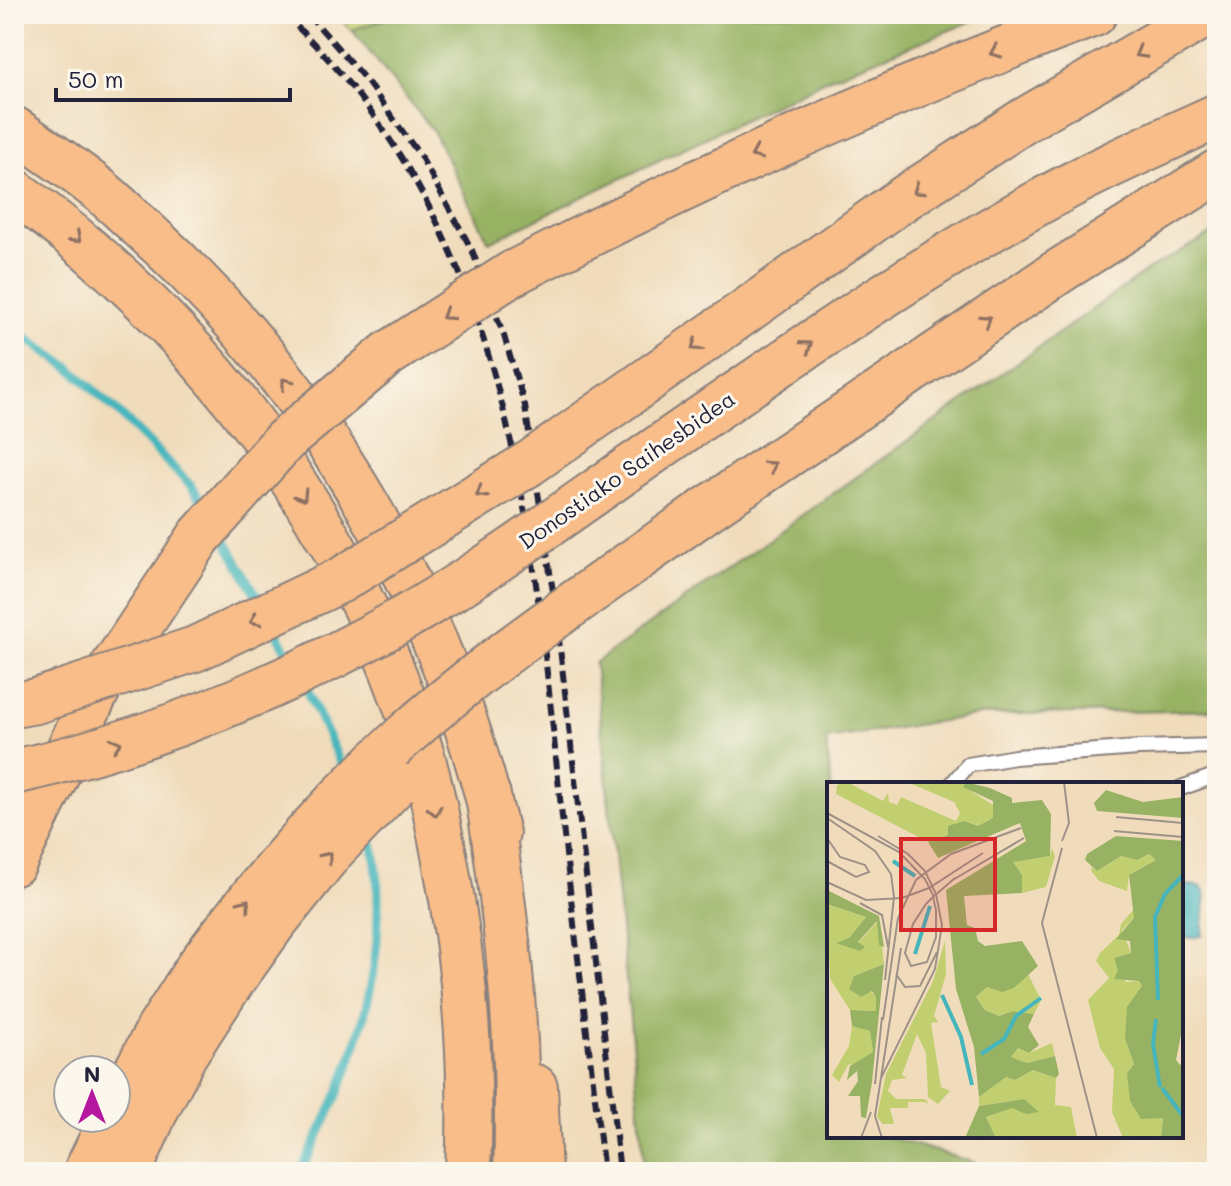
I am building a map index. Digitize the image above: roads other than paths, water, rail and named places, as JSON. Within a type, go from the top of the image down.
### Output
[{"type":"main road","points":[[14,863],[98,689],[200,536],[284,441],[388,354],[513,273],[661,197],[1014,44],[1094,14]]},
{"type":"main road","points":[[14,705],[36,701],[195,649],[341,580],[530,463],[900,201],[1025,120],[1207,14]]},
{"type":"main road","name":"Donostiako Saihesbidea","points":[[14,772],[132,740],[266,690],[374,635],[505,555],[829,330],[932,265],[1037,203],[1217,116]]},
{"type":"main road","points":[[14,129],[94,185],[185,267],[262,351],[314,419],[404,571],[464,715],[488,795],[507,877],[522,959],[532,1042],[539,1172]]},
{"type":"main road","points":[[132,1079],[158,1030],[274,923],[331,852],[424,755],[706,510],[1058,272],[1217,172]]},
{"type":"main road","points":[[14,191],[60,224],[143,299],[222,383],[275,453],[321,526],[358,594],[416,736],[441,839],[459,933],[468,1017],[471,1106],[468,1172]]},
{"type":"main road","points":[[488,795],[511,961],[517,1045],[516,1172]]},
{"type":"main road","points":[[129,1172],[185,1054],[214,976]]},
{"type":"main road","points":[[86,1172],[104,1134]]},
{"type":"lane","points":[[954,782],[968,765],[1015,757],[1217,746]]},
{"type":"lane","points":[[1183,787],[1217,775]]},
{"type":"water","points":[[1200,886],[1206,894],[1202,936],[1189,938],[1183,934],[1183,888]]},
{"type":"waterway","points":[[14,330],[70,368],[120,414],[192,487],[208,511]]},
{"type":"waterway","points":[[220,531],[262,605]]},
{"type":"waterway","points":[[273,625],[294,665]]},
{"type":"waterway","points":[[305,685],[345,773]]},
{"type":"waterway","points":[[300,1172],[331,1110],[356,1046],[372,979],[378,890],[376,861],[368,832]]},
{"type":"railway","points":[[284,14],[359,96],[417,184],[462,278],[495,377],[519,479],[536,584],[604,1172]]},
{"type":"railway","points":[[308,14],[365,79],[421,157],[472,250],[504,336],[525,406],[555,605],[620,1172]]}]
